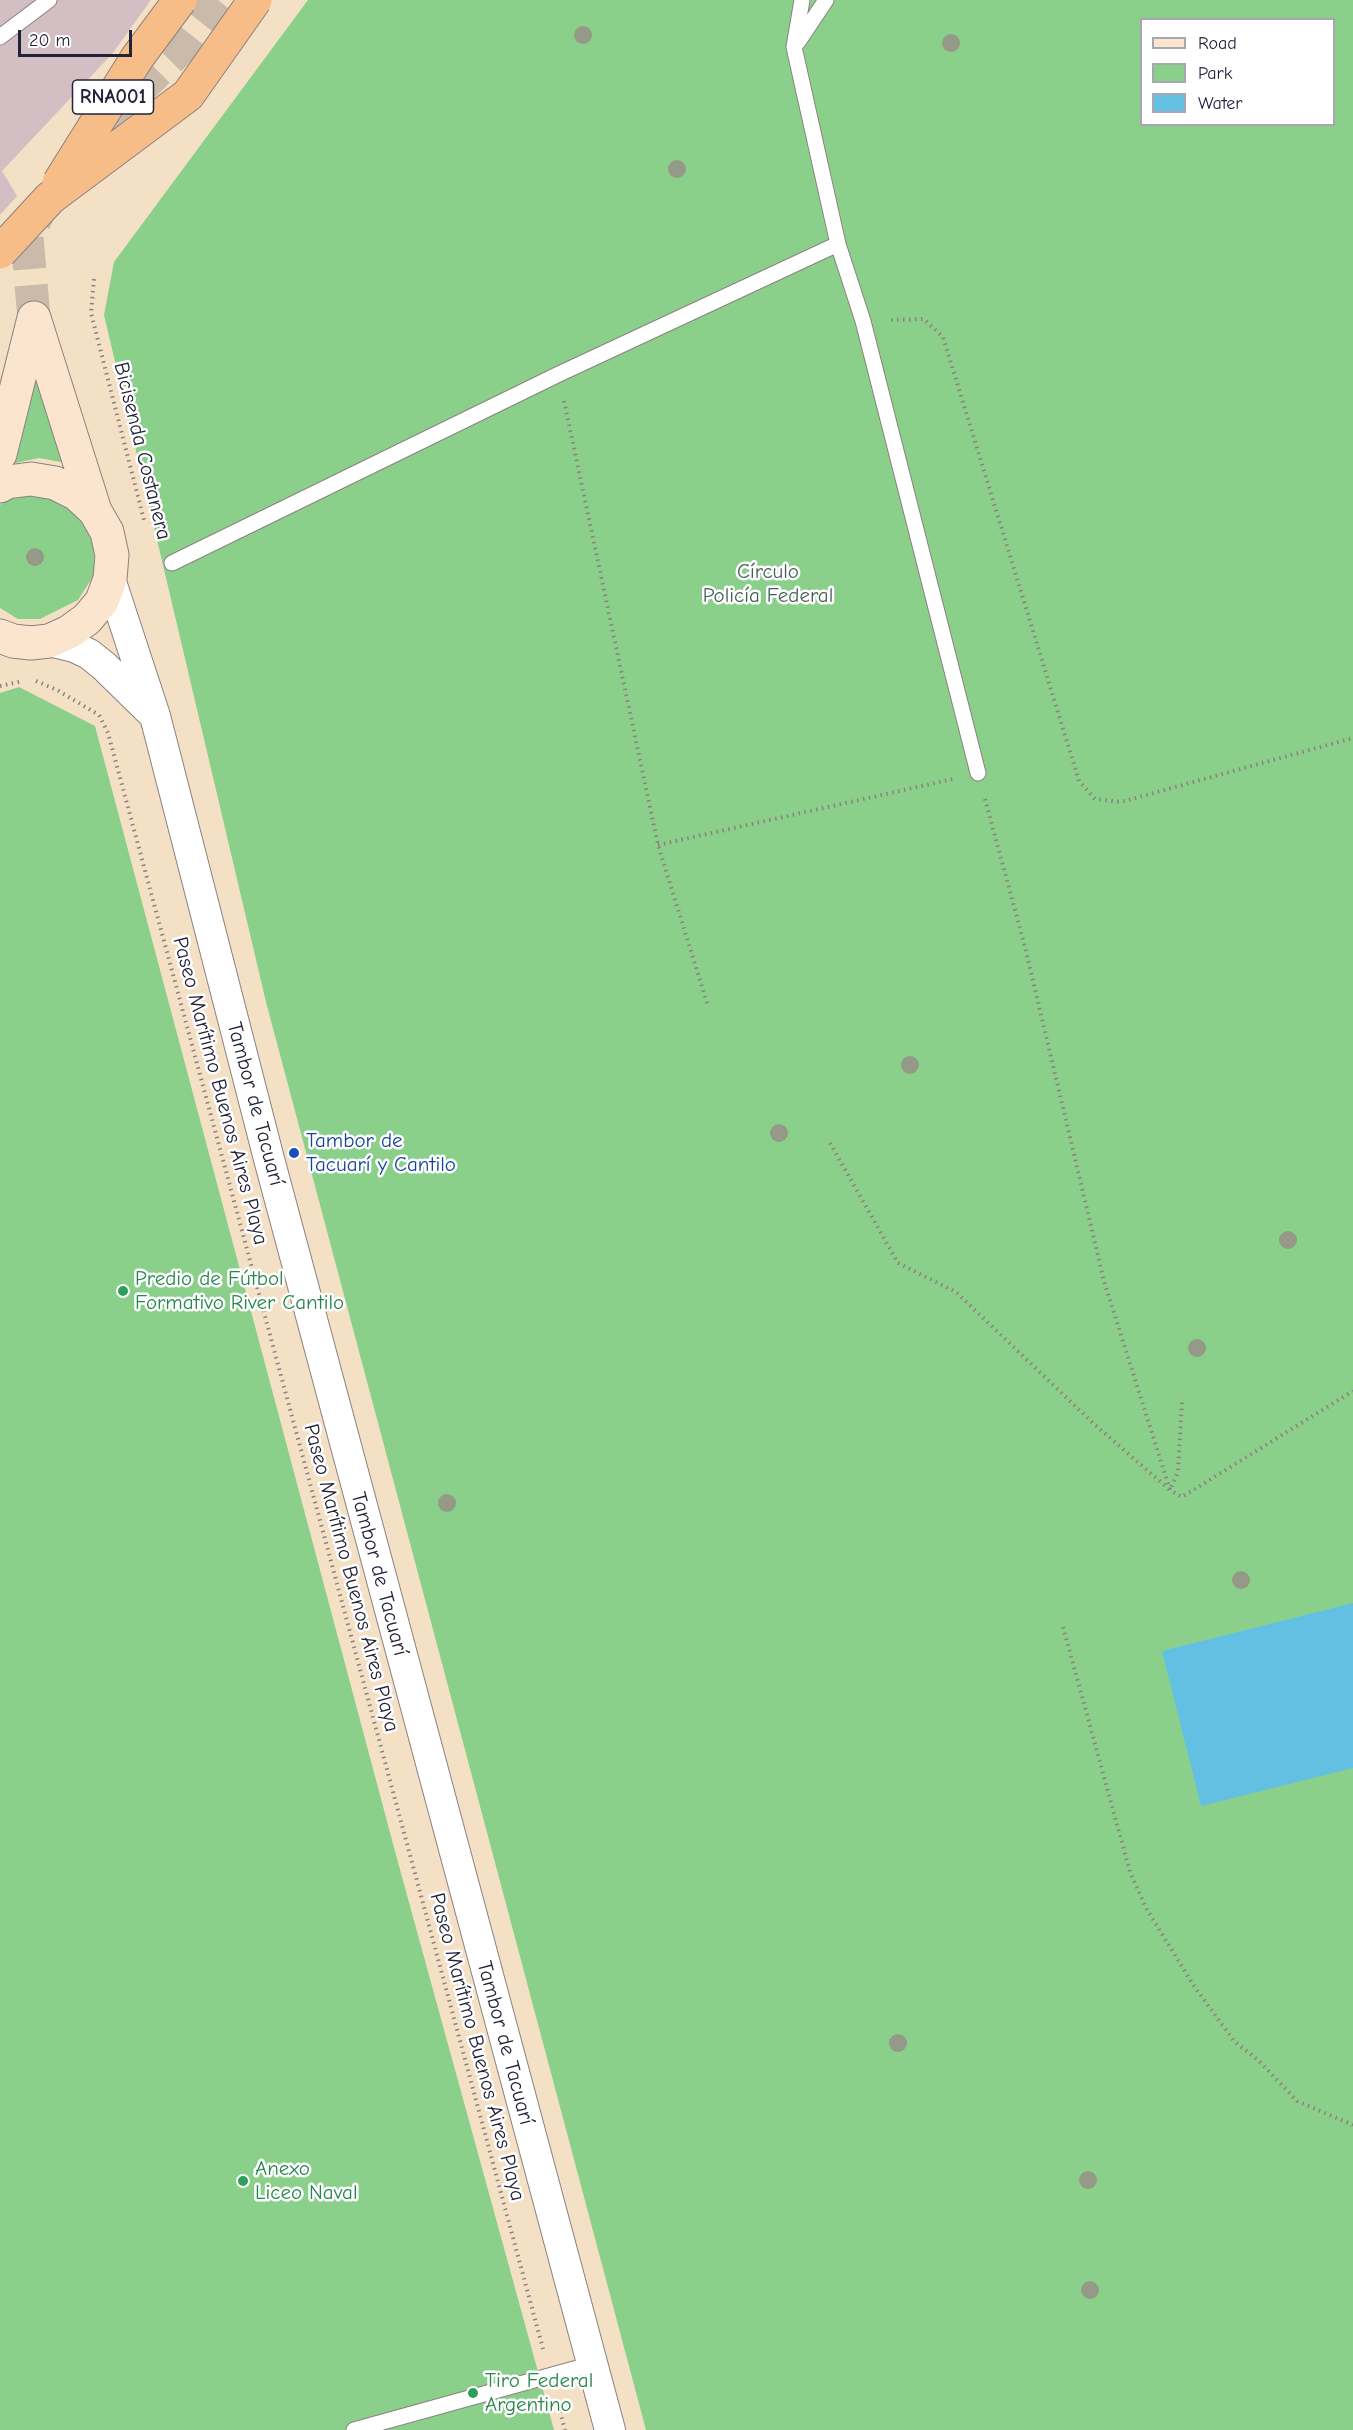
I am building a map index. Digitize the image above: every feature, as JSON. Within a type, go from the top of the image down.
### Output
[{"type":"highway","name":"RNA001","points":[[50,198],[137,58],[180,0]]},
{"type":"highway","points":[[0,252],[50,198],[188,95],[255,0]]},
{"type":"street","points":[[0,454],[34,318],[95,511],[107,532],[112,555],[110,579],[102,601],[87,619],[69,632],[49,641],[31,643],[4,641]]},
{"type":"street","points":[[0,486],[7,482],[31,479],[55,483],[77,494],[95,511]]},
{"type":"street","name":"Tambor de Tacuarí","points":[[110,579],[155,716],[269,1160],[610,2430]]},
{"type":"street","points":[[49,641],[74,647],[90,654],[155,716]]},
{"type":"lane","points":[[0,37],[49,0]]},
{"type":"lane","points":[[801,0],[795,47],[838,244],[863,321],[978,773]]},
{"type":"lane","points":[[795,47],[826,0]]},
{"type":"lane","points":[[172,563],[559,374],[838,244]]},
{"type":"lane","points":[[354,2430],[592,2364]]},
{"type":"path","name":"Bicisenda Costanera","points":[[94,279],[91,313],[144,521]]},
{"type":"path","points":[[863,321],[924,319],[944,337],[1079,781],[1095,799],[1121,802],[1353,738]]},
{"type":"path","points":[[559,374],[658,845],[708,1006]]},
{"type":"path","name":"Paseo Marítimo Buenos Aires Playa","points":[[0,686],[15,681],[38,681],[99,715],[108,733],[565,2430]]},
{"type":"path","points":[[658,845],[978,773],[1025,947],[1104,1281],[1170,1490]]},
{"type":"path","points":[[830,1143],[898,1263],[956,1293],[1094,1424],[1170,1490],[1182,1497],[1353,1391]]},
{"type":"path","points":[[1170,1490],[1178,1472],[1182,1401]]},
{"type":"path","points":[[1063,1627],[1130,1872],[1146,1908],[1194,1986],[1234,2041],[1259,2061],[1297,2101],[1353,2125]]},
{"type":"shaded area","points":[[0,0],[151,0],[112,54],[2,171],[17,196],[0,215]]},
{"type":"green space","name":"Círculo Policía Federal","points":[[308,0],[1353,0],[1353,2430],[646,2430],[266,1002],[104,315],[114,262]]},
{"type":"green space","points":[[33,367],[66,463],[39,458],[11,464]]},
{"type":"green space","points":[[36,489],[62,501],[83,519],[94,542],[94,575],[78,600],[40,619],[18,619],[0,608],[0,505],[8,497]]},
{"type":"green space","points":[[19,687],[95,726],[396,1855],[554,2430],[0,2430],[0,693]]},
{"type":"water","points":[[1353,1603],[1353,1768],[1201,1806],[1162,1651]]},
{"type":"tunnel","points":[[100,129],[177,52],[218,0]]},
{"type":"tunnel","points":[[34,318],[27,238],[42,205]]},
{"type":"place","name":"Tambor de Tacuarí y Cantilo","points":[[294,1153]]},
{"type":"place","name":"Predio de Fútbol Formativo River Cantilo","points":[[123,1291]]},
{"type":"place","name":"Anexo Liceo Naval","points":[[243,2181]]},
{"type":"place","name":"Tiro Federal Argentino","points":[[473,2393]]}]
